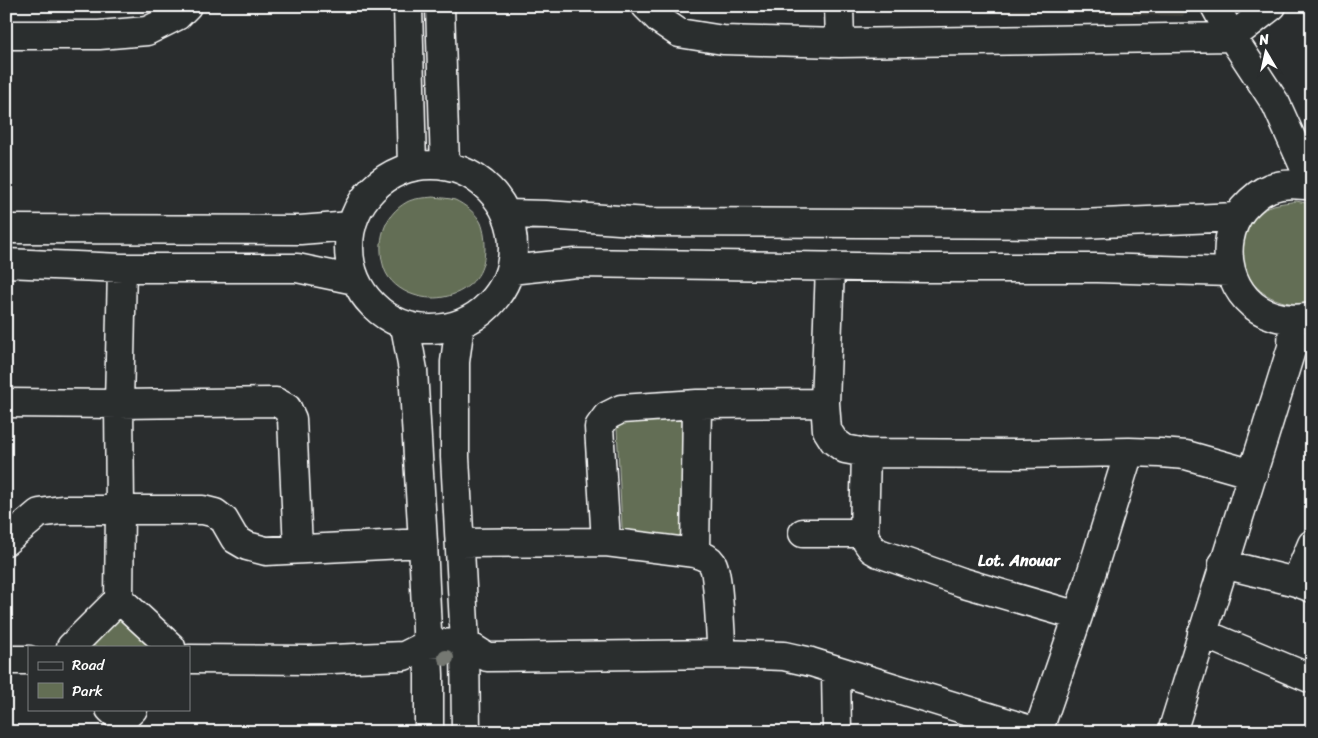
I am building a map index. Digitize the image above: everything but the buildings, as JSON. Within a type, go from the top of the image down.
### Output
[{"type":"street","points":[[6,35],[99,36],[147,31],[177,16],[187,6]]},
{"type":"street","points":[[408,6],[412,167]]},
{"type":"street","points":[[440,6],[446,166]]},
{"type":"street","points":[[646,6],[660,20],[679,32],[723,40],[840,43],[1232,38],[1272,6]]},
{"type":"street","points":[[839,6],[840,43]]},
{"type":"street","points":[[1172,732],[1252,474],[1302,350],[1302,318],[1272,315],[1254,305],[1239,290],[1230,272],[1228,244],[1236,218],[1250,201],[1269,189],[1291,184],[1312,185],[1276,104],[1232,38],[1215,6]]},
{"type":"street","points":[[446,166],[471,175],[493,192],[507,214],[514,242],[510,270],[500,293],[482,312],[460,324],[433,330],[405,326],[384,316],[367,300],[355,280],[349,262],[348,244],[351,226],[357,210],[373,188],[395,173],[412,167],[446,166]]},
{"type":"street","points":[[507,214],[648,222],[1081,224],[1236,218]]},
{"type":"street","points":[[6,229],[300,230],[351,226]]},
{"type":"street","points":[[6,263],[122,268],[297,268],[355,280]]},
{"type":"street","points":[[510,270],[576,263],[830,267],[1097,268],[1230,272]]},
{"type":"street","points":[[830,267],[825,403],[827,430],[834,441],[845,449],[866,452],[1019,454],[1129,452],[1186,455],[1252,474]]},
{"type":"street","points":[[72,646],[119,600],[119,404],[122,268]]},
{"type":"street","points":[[460,324],[455,362],[456,457],[460,543],[476,650],[465,673],[466,732]]},
{"type":"street","points":[[405,326],[413,370],[424,543],[429,675],[429,732]]},
{"type":"street","points":[[6,403],[276,402],[287,408],[292,419],[298,548]]},
{"type":"street","points":[[606,542],[599,427],[607,416],[621,409],[697,404],[825,403]]},
{"type":"street","points":[[695,553],[697,404]]},
{"type":"street","points":[[866,452],[864,533],[872,549],[897,560],[961,582],[1078,616]]},
{"type":"street","points":[[190,659],[308,660],[404,656],[428,644],[476,650],[784,656],[811,662],[1037,732],[1078,616],[1129,452]]},
{"type":"street","points":[[6,541],[39,513],[61,510],[120,509],[203,510],[215,513],[224,520],[236,538],[247,546],[266,551],[424,543]]},
{"type":"street","points":[[803,533],[864,533]]},
{"type":"street","points":[[460,543],[606,542],[695,553],[706,557],[713,564],[716,579],[722,654]]},
{"type":"street","points":[[1223,564],[1304,585],[1312,544]]},
{"type":"street","points":[[119,600],[170,646]]},
{"type":"street","points":[[1202,633],[1312,679]]},
{"type":"street","points":[[404,656],[429,675],[465,673]]},
{"type":"street","points":[[6,660],[28,660]]},
{"type":"street","points":[[836,671],[838,732]]},
{"type":"shaded area","points":[[871,6],[1188,6],[1183,16],[871,9]]},
{"type":"green space","points":[[433,197],[455,200],[473,213],[481,223],[485,244],[484,259],[480,273],[476,278],[463,290],[439,298],[422,297],[400,288],[386,273],[381,249],[384,230],[392,214],[407,202]]},
{"type":"green space","points":[[1296,201],[1312,204],[1312,301],[1290,303],[1264,293],[1253,283],[1246,270],[1243,242],[1256,216],[1269,207]]},
{"type":"green space","points":[[677,417],[685,419],[684,538],[625,534],[622,527],[617,429],[619,422]]},
{"type":"green space","points":[[120,611],[157,646],[83,646]]},
{"type":"district","name":"Lot. Anouar","points":[[1019,560]]}]
